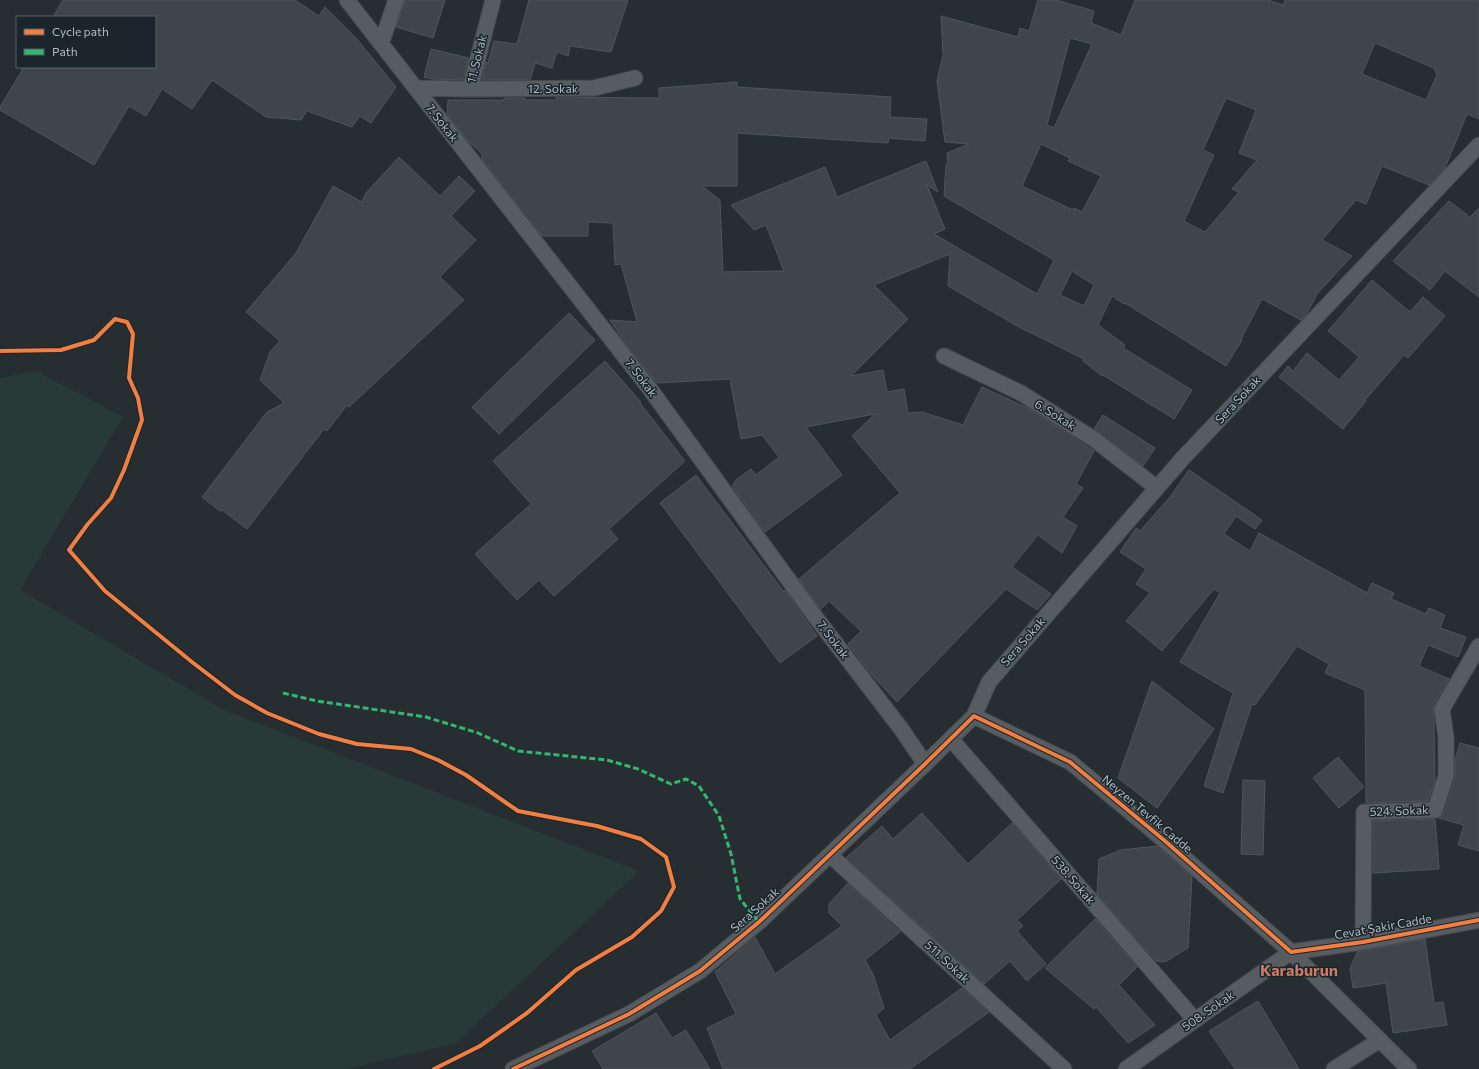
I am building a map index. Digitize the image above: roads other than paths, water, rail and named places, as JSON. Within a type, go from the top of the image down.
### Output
[{"type":"street","name":"7. Sokak","points":[[347,0],[650,389],[817,619],[902,730],[925,764]]},
{"type":"street","points":[[381,44],[396,0]]},
{"type":"street","name":"11. Sokak","points":[[416,88],[470,89],[493,0]]},
{"type":"street","name":"12. Sokak","points":[[470,89],[594,88],[635,78]]},
{"type":"street","name":"Sera Sokak","points":[[513,1069],[629,1014],[700,971],[759,922],[830,855],[974,716],[989,682],[1182,459],[1479,145]]},
{"type":"street","name":"6. Sokak","points":[[944,356],[1021,393],[1095,440],[1157,488]]},
{"type":"street","name":"524. Sokak","points":[[1363,942],[1364,812],[1435,810],[1446,776],[1446,737],[1442,709],[1478,651]]},
{"type":"street","name":"Neyzen Tevfik Cadde","points":[[974,716],[1070,762],[1165,841],[1291,952],[1409,1069]]},
{"type":"street","name":"538. Sokak","points":[[951,739],[1195,1020]]},
{"type":"street","name":"511. Sokak","points":[[830,855],[1064,1069]]},
{"type":"street","name":"Cevat Şakir Cadde","points":[[1291,952],[1363,942],[1479,920]]},
{"type":"street","name":"508. Sokak","points":[[1126,1069],[1291,952]]},
{"type":"street","points":[[1334,1069],[1380,1040]]},
{"type":"district","name":"Karaburun","points":[[1299,970]]}]
